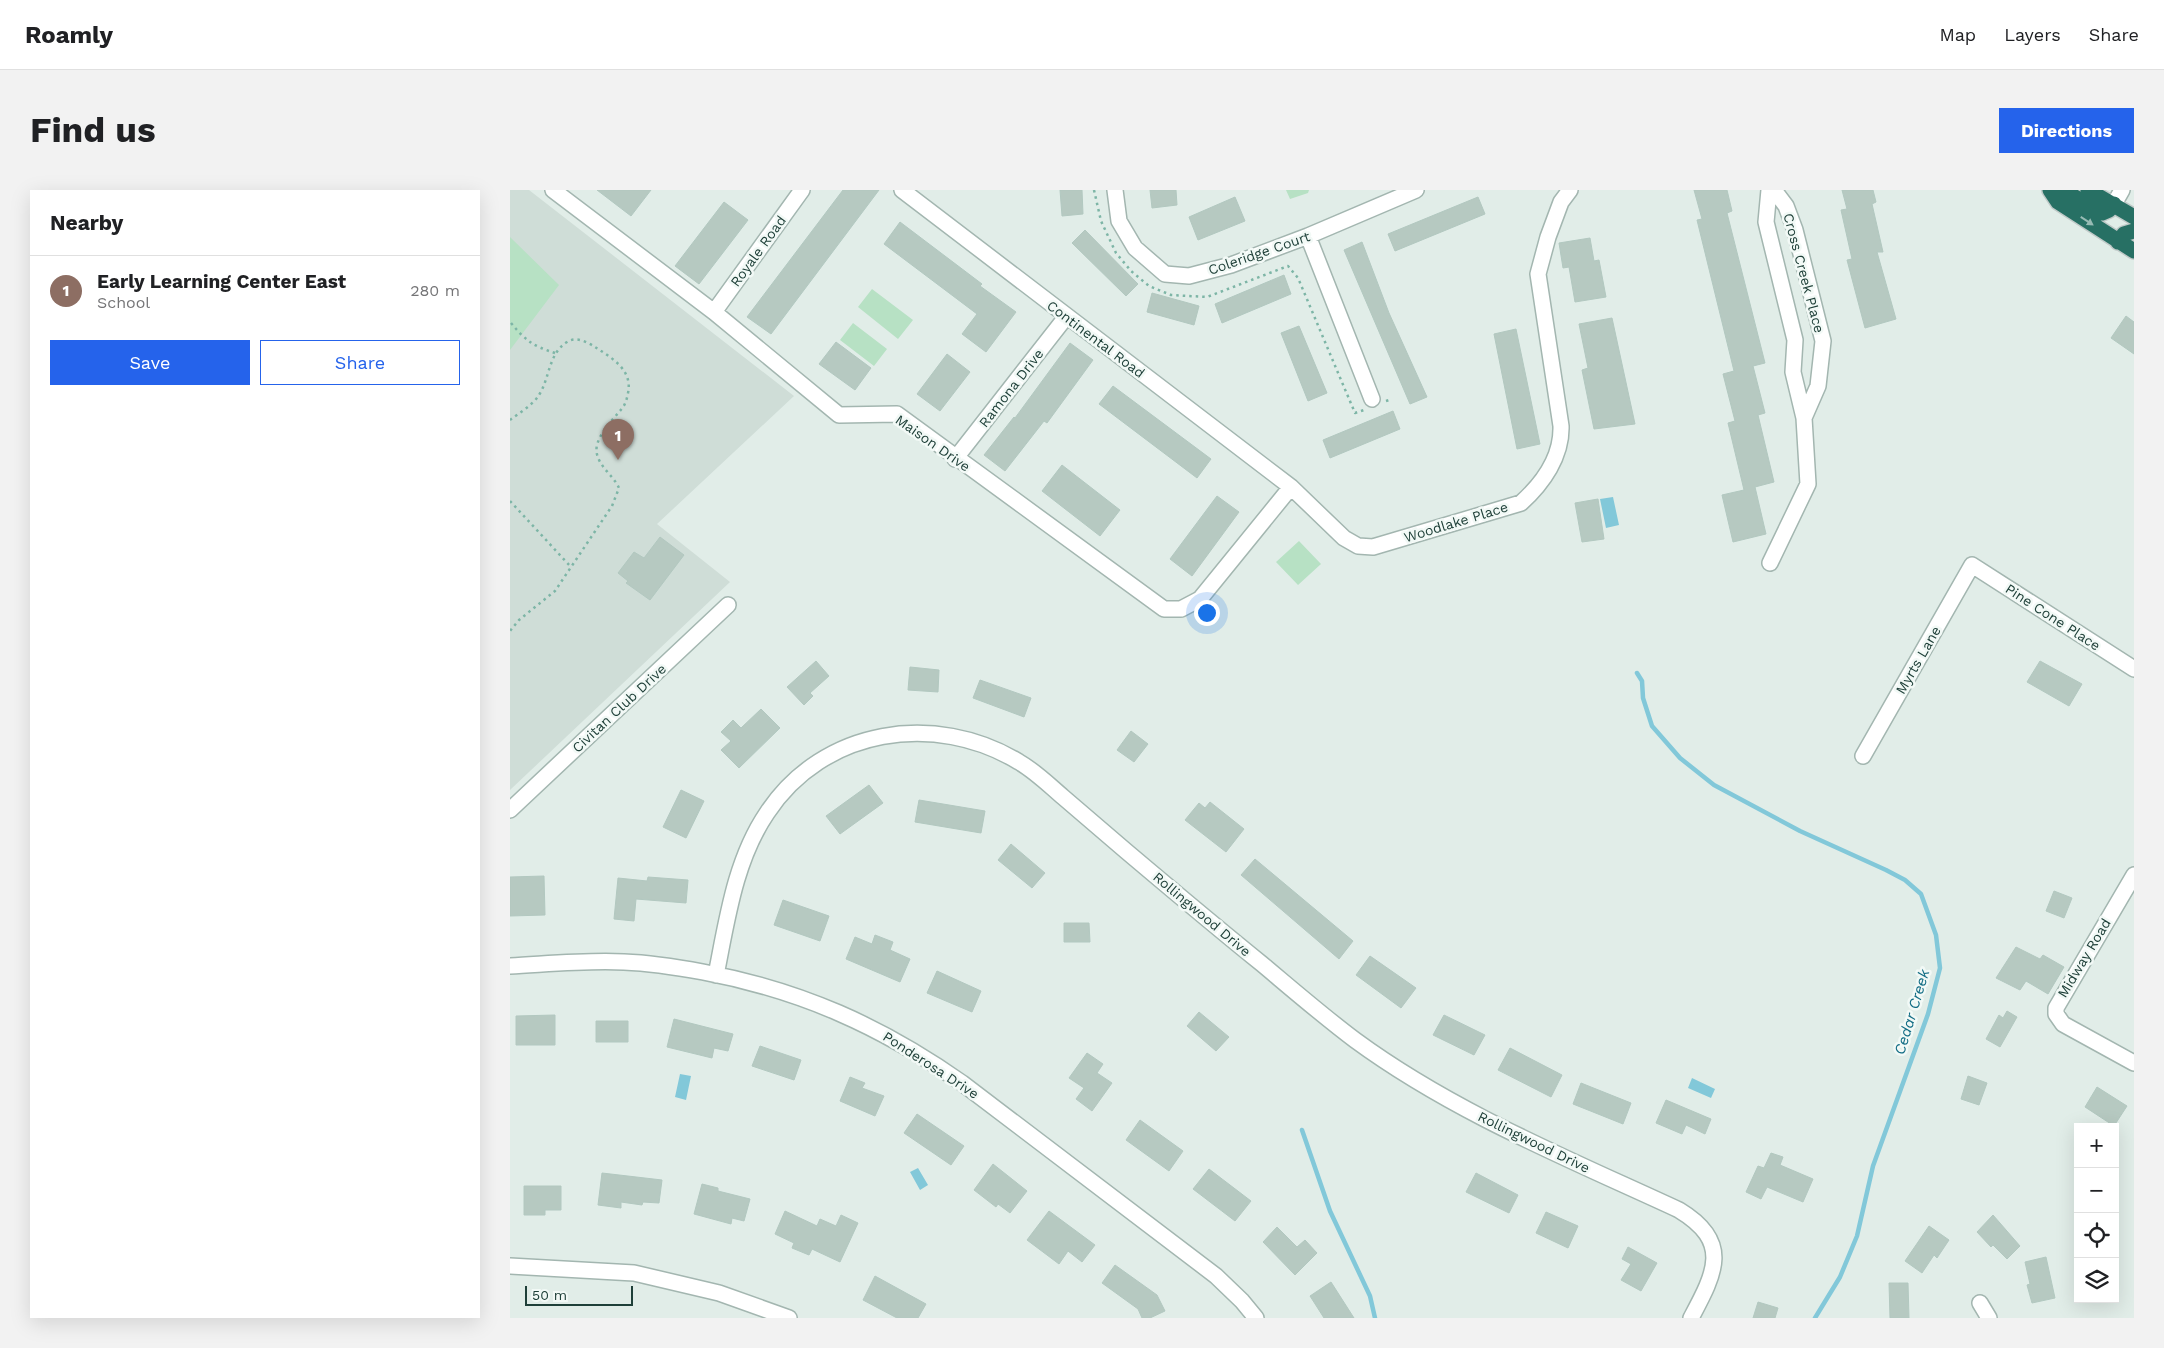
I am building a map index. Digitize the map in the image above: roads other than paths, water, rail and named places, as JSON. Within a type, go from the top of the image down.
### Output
[{"type":"highway","points":[[2050,190],[2058,202],[2134,251]]},
{"type":"highway","points":[[2063,190],[2102,213],[2110,210],[2114,204]]},
{"type":"highway","points":[[2088,190],[2134,217]]},
{"type":"highway","points":[[2118,242],[2124,234],[2134,231]]},
{"type":"street","name":"Maison Drive","points":[[553,190],[714,312],[839,415],[897,414],[955,459],[1164,609],[1181,609],[1200,599],[1291,487]]},
{"type":"street","name":"Royale Road","points":[[714,312],[802,190]]},
{"type":"street","name":"Continental Road","points":[[902,190],[1291,487]]},
{"type":"street","name":"Coleridge Court","points":[[1116,190],[1119,221],[1135,248],[1165,274],[1188,276],[1231,265],[1308,236],[1416,190]]},
{"type":"street","name":"Woodlake Place","points":[[1291,487],[1344,538],[1358,546],[1373,546],[1521,503],[1536,490],[1554,460],[1562,440],[1538,274],[1548,237],[1562,202],[1570,190]]},
{"type":"street","name":"Cross Creek Place","points":[[1769,190],[1766,222],[1795,340],[1793,372],[1804,418],[1808,484],[1770,562]]},
{"type":"street","name":"Cross Creek Place","points":[[1774,190],[1786,206],[1795,230],[1823,341],[1818,386],[1804,418]]},
{"type":"street","points":[[2114,204],[2122,190]]},
{"type":"street","points":[[1308,236],[1375,403]]},
{"type":"street","name":"Ramona Drive","points":[[955,459],[1066,316]]},
{"type":"street","name":"Pine Cone Place","points":[[1972,565],[2134,669]]},
{"type":"street","name":"Myrts Lane","points":[[1863,756],[1972,565]]},
{"type":"street","name":"Civitan Club Drive","points":[[510,810],[728,605]]},
{"type":"street","name":"Rollingwood Drive","points":[[716,975],[730,904],[740,869],[766,814],[785,790],[805,772],[832,755],[860,742],[888,734],[933,733],[974,742],[999,751],[1036,774],[1314,1007],[1356,1040],[1393,1065],[1498,1125],[1679,1210],[1703,1226],[1711,1238],[1714,1263],[1711,1276],[1691,1318]]},
{"type":"street","name":"Midway Road","points":[[2134,875],[2056,1008],[2056,1014],[2064,1024],[2134,1062]]},
{"type":"street","name":"Ponderosa Drive","points":[[510,966],[592,961],[657,964],[753,982],[814,1002],[875,1029],[931,1061],[1216,1276],[1256,1318]]},
{"type":"street","points":[[510,1266],[634,1273],[719,1293],[789,1318]]},
{"type":"street","points":[[1980,1302],[1989,1318]]},
{"type":"water","points":[[1613,497],[1619,525],[1606,528],[1600,499]]},
{"type":"water","points":[[680,1074],[691,1076],[686,1100],[675,1097]]},
{"type":"water","points":[[1692,1078],[1715,1089],[1711,1098],[1688,1088]]},
{"type":"water","points":[[918,1168],[928,1185],[920,1190],[910,1172]]},
{"type":"waterway","name":"Cedar Creek","points":[[1637,673],[1642,681],[1643,698],[1652,726],[1680,758],[1714,785],[1800,831],[1905,880],[1921,894],[1936,935],[1940,968],[1928,1014],[1873,1166],[1857,1236],[1840,1277],[1815,1318]]},
{"type":"waterway","points":[[1302,1130],[1330,1211],[1370,1296],[1375,1318]]},
{"type":"place","name":"Early Learning Center East","points":[[618,460]]}]
